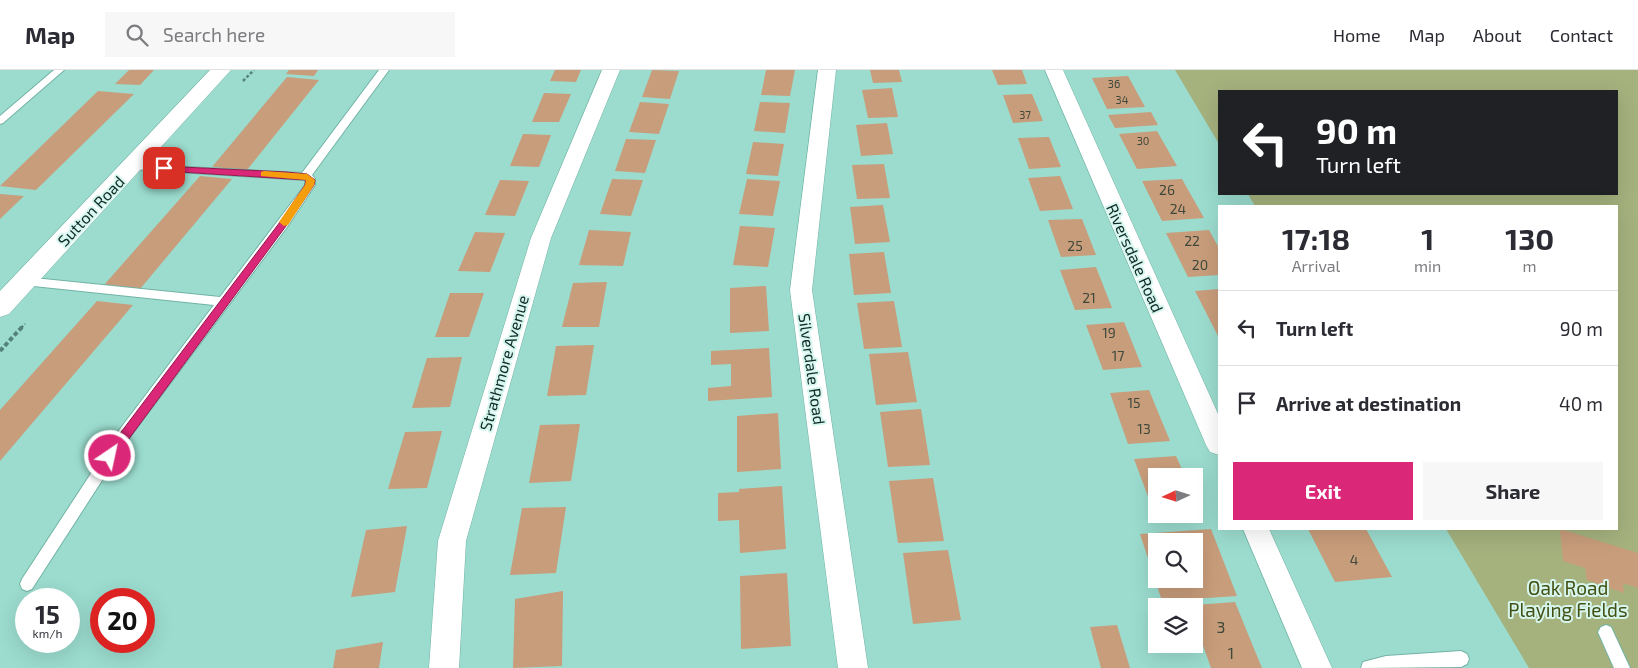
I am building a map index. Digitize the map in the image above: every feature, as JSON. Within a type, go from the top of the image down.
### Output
[{"type":"street","name":"Sutton Road","points":[[0,307],[221,70]]},
{"type":"street","name":"Strathmore Avenue","points":[[444,668],[452,541],[541,238],[611,70]]},
{"type":"street","name":"Silverdale Road","points":[[827,70],[801,290],[853,668]]},
{"type":"street","name":"Riversdale Road","points":[[1054,70],[1218,443]]},
{"type":"street","points":[[1256,530],[1317,668]]},
{"type":"lane","points":[[0,122],[59,70]]},
{"type":"lane","points":[[305,177],[384,70]]},
{"type":"lane","points":[[27,584],[125,432],[283,224],[310,185],[310,180],[305,177],[132,166]]},
{"type":"lane","points":[[24,281],[223,302]]},
{"type":"lane","points":[[1606,632],[1622,668]]},
{"type":"lane","points":[[1369,668],[1386,664],[1462,659]]},
{"type":"green space","name":"Oak Road Playing Fields","points":[[1175,70],[1638,70],[1638,668],[1529,668],[1447,530],[1618,530],[1618,205],[1254,205],[1249,195],[1618,195],[1618,90],[1218,90],[1218,142]]},
{"type":"building","points":[[129,70],[154,70],[140,85],[115,84]]},
{"type":"building","points":[[289,70],[318,70],[314,76],[286,74]]},
{"type":"building","points":[[555,70],[581,70],[576,82],[550,81]]},
{"type":"building","points":[[652,70],[679,71],[670,99],[642,97]]},
{"type":"building","points":[[766,70],[795,70],[790,96],[761,95]]},
{"type":"building","points":[[870,70],[899,70],[902,82],[873,83]]},
{"type":"building","points":[[992,70],[1022,70],[1027,84],[998,85]]},
{"type":"building","points":[[1128,76],[1145,107],[1107,109],[1092,78]]},
{"type":"building","points":[[287,77],[319,80],[247,170],[212,167]]},
{"type":"building","points":[[892,88],[898,117],[868,118],[862,90]]},
{"type":"building","points":[[98,91],[134,94],[36,190],[0,186]]},
{"type":"building","points":[[544,93],[571,94],[559,122],[532,122]]},
{"type":"building","points":[[1032,94],[1043,121],[1013,123],[1003,95]]},
{"type":"building","points":[[640,102],[669,104],[659,134],[629,132]]},
{"type":"building","points":[[760,102],[790,103],[785,133],[754,131]]},
{"type":"building","points":[[1151,112],[1158,125],[1115,128],[1108,115]]},
{"type":"building","points":[[887,123],[893,154],[861,156],[856,125]]},
{"type":"building","points":[[1157,131],[1177,166],[1137,169],[1119,134]]},
{"type":"building","points":[[523,134],[551,135],[539,167],[510,166]]},
{"type":"building","points":[[1049,137],[1061,167],[1029,169],[1018,138]]},
{"type":"building","points":[[626,139],[656,140],[645,173],[615,171]]},
{"type":"building","points":[[753,142],[784,144],[778,176],[746,174]]},
{"type":"building","points":[[884,164],[890,198],[857,199],[852,165]]},
{"type":"building","points":[[200,176],[232,179],[140,289],[104,285]]},
{"type":"building","points":[[1060,176],[1073,209],[1040,211],[1028,178]]},
{"type":"building","points":[[612,179],[643,180],[631,216],[600,214]]},
{"type":"building","points":[[747,179],[780,181],[773,216],[739,214]]},
{"type":"building","points":[[1182,179],[1204,218],[1162,221],[1142,181]]},
{"type":"building","points":[[500,180],[529,181],[515,216],[485,215]]},
{"type":"building","points":[[0,194],[24,196],[0,219]]},
{"type":"building","points":[[883,205],[890,242],[855,244],[850,207]]},
{"type":"building","points":[[1082,219],[1096,255],[1061,257],[1048,220]]},
{"type":"building","points":[[740,226],[775,228],[768,267],[733,265]]},
{"type":"building","points":[[589,230],[631,232],[623,266],[579,265]]},
{"type":"building","points":[[1209,230],[1218,246],[1218,275],[1188,277],[1166,233]]},
{"type":"building","points":[[475,232],[505,233],[490,272],[458,271]]},
{"type":"building","points":[[884,252],[891,293],[854,295],[849,254]]},
{"type":"building","points":[[1096,267],[1112,308],[1075,310],[1060,270]]},
{"type":"building","points":[[607,282],[599,327],[562,327],[573,283]]},
{"type":"building","points":[[766,286],[769,331],[730,333],[730,288]]},
{"type":"building","points":[[1218,289],[1218,336],[1195,291]]},
{"type":"building","points":[[450,293],[484,293],[469,337],[435,337]]},
{"type":"building","points":[[97,301],[133,305],[0,461],[0,410]]},
{"type":"building","points":[[894,301],[902,347],[864,349],[857,303]]},
{"type":"building","points":[[1124,322],[1142,367],[1103,370],[1086,325]]},
{"type":"building","points":[[594,345],[586,395],[547,396],[556,346]]},
{"type":"building","points":[[769,348],[772,397],[708,401],[708,388],[731,386],[731,364],[711,365],[711,351]]},
{"type":"building","points":[[908,352],[917,402],[876,405],[869,354]]},
{"type":"building","points":[[462,357],[450,407],[412,408],[427,358]]},
{"type":"building","points":[[1149,390],[1170,441],[1128,444],[1110,393]]},
{"type":"building","points":[[921,409],[930,465],[888,467],[880,412]]},
{"type":"building","points":[[778,413],[781,469],[737,472],[737,416]]},
{"type":"building","points":[[580,424],[571,481],[529,483],[540,425]]},
{"type":"building","points":[[442,431],[427,488],[388,489],[405,432]]},
{"type":"building","points":[[1176,456],[1181,468],[1148,468],[1148,497],[1134,459]]},
{"type":"building","points":[[933,478],[944,541],[898,543],[889,481]]},
{"type":"building","points":[[782,486],[786,549],[740,553],[739,520],[718,521],[718,493],[739,492],[739,489]]},
{"type":"building","points":[[566,507],[556,573],[510,575],[522,508]]},
{"type":"building","points":[[407,526],[395,592],[351,597],[366,530]]},
{"type":"building","points":[[1211,529],[1237,596],[1161,598],[1158,588],[1203,588],[1203,533],[1154,533]]},
{"type":"building","points":[[1309,530],[1367,530],[1392,577],[1335,582]]},
{"type":"building","points":[[1560,530],[1638,553],[1638,588],[1623,583],[1624,593],[1587,580],[1585,568],[1563,561]]},
{"type":"building","points":[[1148,533],[1148,558],[1140,534]]},
{"type":"building","points":[[948,550],[961,620],[913,624],[903,553]]},
{"type":"building","points":[[787,573],[791,646],[741,649],[740,576]]},
{"type":"building","points":[[563,591],[562,666],[513,668],[515,599]]},
{"type":"building","points":[[1235,602],[1262,668],[1211,668],[1203,645],[1203,604]]},
{"type":"building","points":[[1117,625],[1130,668],[1101,668],[1090,627]]},
{"type":"building","points":[[383,642],[379,668],[333,668],[336,650]]},
{"type":"slow traffic","points":[[264,174],[307,177],[310,180],[310,185],[284,222]]},
{"type":"route","points":[[110,456],[125,432],[283,224],[310,185],[310,180],[307,177],[164,168]]}]
